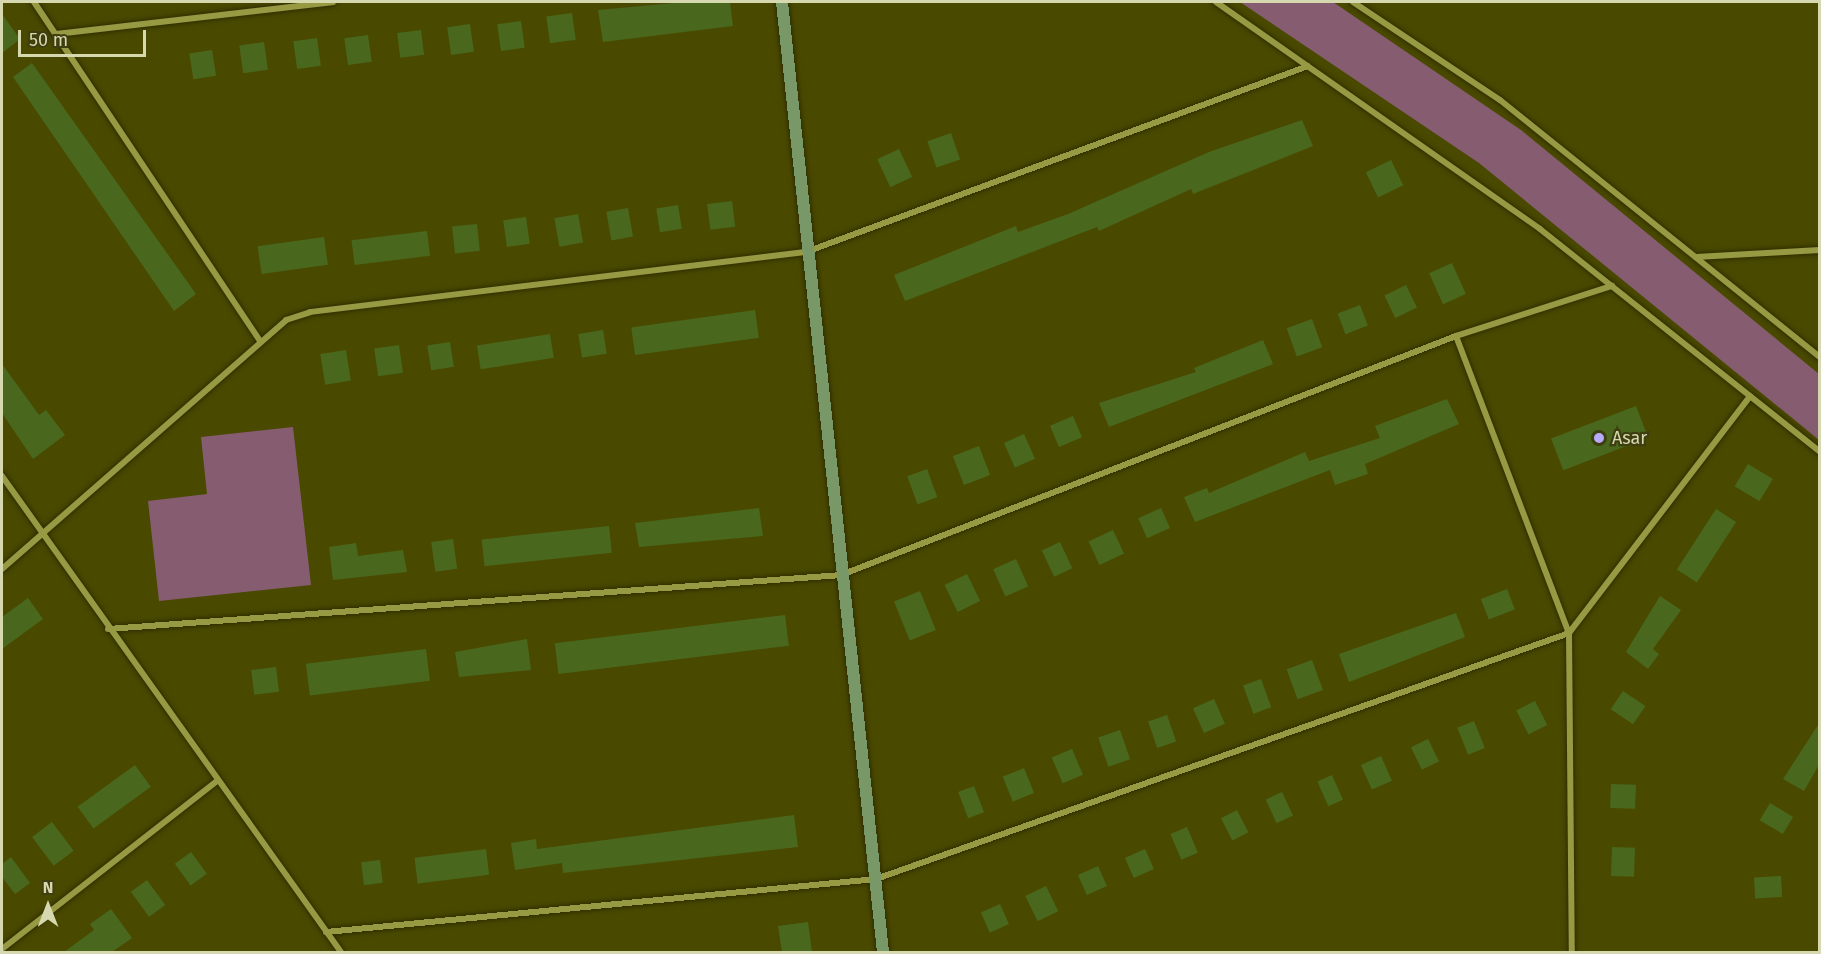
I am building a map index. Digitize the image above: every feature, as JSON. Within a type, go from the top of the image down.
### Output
[{"type":"street","points":[[34,2],[261,341]]},
{"type":"street","points":[[57,34],[333,2]]},
{"type":"street","points":[[782,2],[806,252],[883,952]]},
{"type":"street","points":[[1215,2],[1540,229],[1820,452]]},
{"type":"street","points":[[1353,2],[1500,100],[1820,357]]},
{"type":"street","points":[[2,569],[44,537],[286,320],[310,312],[806,252],[1308,66]]},
{"type":"street","points":[[1696,257],[1820,250]]},
{"type":"street","points":[[108,629],[841,575],[1456,336],[1612,286]]},
{"type":"street","points":[[1456,336],[1569,633],[1572,952]]},
{"type":"street","points":[[326,932],[876,879],[1569,633],[1750,396]]},
{"type":"street","points":[[2,476],[108,629],[341,952]]},
{"type":"street","points":[[2,949],[217,781]]},
{"type":"shaded area","points":[[1240,2],[1333,2],[1521,130],[1819,374],[1819,440],[1479,163]]},
{"type":"shaded area","points":[[293,427],[311,585],[159,601],[148,501],[207,494],[201,437]]},
{"type":"building","points":[[685,2],[730,2],[733,26],[603,42],[598,10]]},
{"type":"building","points":[[572,13],[576,40],[550,43],[546,17]]},
{"type":"building","points":[[2,14],[20,39],[2,53]]},
{"type":"building","points":[[521,21],[525,48],[501,51],[497,24]]},
{"type":"building","points":[[470,24],[474,52],[451,55],[447,27]]},
{"type":"building","points":[[421,30],[424,55],[400,58],[397,33]]},
{"type":"building","points":[[368,35],[372,62],[348,65],[344,38]]},
{"type":"building","points":[[317,38],[321,66],[297,69],[293,41]]},
{"type":"building","points":[[264,42],[268,70],[243,73],[239,45]]},
{"type":"building","points":[[212,50],[216,76],[193,79],[189,54]]},
{"type":"building","points":[[32,63],[196,294],[174,311],[13,77]]},
{"type":"building","points":[[1302,120],[1313,146],[1193,194],[1191,189],[1099,231],[1097,227],[905,301],[894,275],[1016,226],[1018,232],[1068,214],[1209,152]]},
{"type":"building","points":[[951,133],[960,159],[936,168],[927,141]]},
{"type":"building","points":[[899,149],[912,177],[890,187],[877,159]]},
{"type":"building","points":[[1391,160],[1403,185],[1378,197],[1366,172]]},
{"type":"building","points":[[732,201],[735,227],[710,230],[707,204]]},
{"type":"building","points":[[678,205],[682,229],[660,232],[656,208]]},
{"type":"building","points":[[628,208],[633,237],[611,240],[606,212]]},
{"type":"building","points":[[578,214],[583,243],[559,247],[554,218]]},
{"type":"building","points":[[526,217],[530,244],[507,247],[503,220]]},
{"type":"building","points":[[477,224],[480,251],[455,253],[452,227]]},
{"type":"building","points":[[427,231],[430,256],[355,265],[352,240]]},
{"type":"building","points":[[324,237],[328,265],[262,274],[258,246]]},
{"type":"building","points":[[1452,263],[1466,294],[1443,304],[1429,273]]},
{"type":"building","points":[[1406,285],[1417,307],[1395,318],[1384,296]]},
{"type":"building","points":[[1360,305],[1368,326],[1345,334],[1338,314]]},
{"type":"building","points":[[755,310],[759,338],[635,355],[631,327]]},
{"type":"building","points":[[1312,319],[1322,347],[1297,356],[1287,328]]},
{"type":"building","points":[[603,330],[607,354],[582,358],[578,334]]},
{"type":"building","points":[[550,334],[554,358],[481,369],[477,346]]},
{"type":"building","points":[[1263,340],[1273,364],[1109,427],[1099,403],[1196,372],[1194,368]]},
{"type":"building","points":[[450,342],[454,367],[431,370],[427,346]]},
{"type":"building","points":[[399,345],[403,373],[378,376],[374,348]]},
{"type":"building","points":[[346,350],[351,381],[325,385],[320,354]]},
{"type":"building","points":[[2,364],[39,415],[46,410],[65,435],[33,459],[2,413]]},
{"type":"building","points":[[1447,399],[1459,424],[1365,464],[1368,474],[1335,485],[1330,470],[1195,522],[1184,497],[1207,488],[1209,493],[1305,452],[1309,461],[1380,438],[1375,426]]},
{"type":"building","name":"Asar","points":[[1636,406],[1648,438],[1563,470],[1551,439]]},
{"type":"building","points":[[1073,416],[1082,437],[1059,447],[1050,426]]},
{"type":"building","points":[[1024,434],[1035,459],[1015,468],[1004,443]]},
{"type":"building","points":[[979,446],[990,475],[964,485],[953,456]]},
{"type":"building","points":[[1748,464],[1773,479],[1759,501],[1735,486]]},
{"type":"building","points":[[927,469],[937,497],[918,504],[907,476]]},
{"type":"building","points":[[759,508],[763,536],[639,547],[635,523]]},
{"type":"building","points":[[1161,508],[1170,528],[1147,538],[1138,518]]},
{"type":"building","points":[[1716,509],[1736,522],[1697,582],[1677,569]]},
{"type":"building","points":[[609,526],[612,553],[485,566],[482,539]]},
{"type":"building","points":[[1113,530],[1124,554],[1100,565],[1089,541]]},
{"type":"building","points":[[453,539],[457,569],[435,572],[431,542]]},
{"type":"building","points":[[1060,542],[1072,568],[1054,577],[1042,550]]},
{"type":"building","points":[[356,543],[358,556],[403,550],[407,572],[333,580],[329,547]]},
{"type":"building","points":[[1016,559],[1028,586],[1005,597],[993,569]]},
{"type":"building","points":[[967,574],[980,601],[958,612],[945,585]]},
{"type":"building","points":[[1507,589],[1515,610],[1489,620],[1481,599]]},
{"type":"building","points":[[920,591],[936,630],[910,640],[894,601]]},
{"type":"building","points":[[1660,596],[1681,610],[1653,649],[1659,654],[1648,669],[1626,652]]},
{"type":"building","points":[[28,598],[43,619],[2,649],[2,617]]},
{"type":"building","points":[[1456,613],[1465,637],[1349,682],[1339,654]]},
{"type":"building","points":[[785,615],[789,646],[559,674],[555,643]]},
{"type":"building","points":[[527,639],[531,670],[459,677],[455,652]]},
{"type":"building","points":[[426,649],[430,681],[310,696],[306,664]]},
{"type":"building","points":[[1312,660],[1323,690],[1298,699],[1287,669]]},
{"type":"building","points":[[276,667],[279,692],[254,695],[251,670]]},
{"type":"building","points":[[1261,679],[1271,707],[1253,714],[1243,685]]},
{"type":"building","points":[[1623,691],[1645,706],[1633,724],[1611,709]]},
{"type":"building","points":[[1214,699],[1225,724],[1204,733],[1193,708]]},
{"type":"building","points":[[1535,701],[1547,725],[1529,735],[1516,711]]},
{"type":"building","points":[[1167,715],[1176,741],[1157,748],[1148,722]]},
{"type":"building","points":[[1474,721],[1485,748],[1468,755],[1457,728]]},
{"type":"building","points":[[1820,722],[1820,763],[1804,791],[1783,779]]},
{"type":"building","points":[[1120,730],[1130,759],[1108,767],[1098,737]]},
{"type":"building","points":[[1428,739],[1439,761],[1422,770],[1411,747]]},
{"type":"building","points":[[1072,749],[1083,775],[1063,783],[1052,758]]},
{"type":"building","points":[[1381,756],[1392,781],[1372,790],[1361,765]]},
{"type":"building","points":[[135,765],[151,787],[93,829],[78,807]]},
{"type":"building","points":[[1024,768],[1034,793],[1013,802],[1003,777]]},
{"type":"building","points":[[1332,775],[1343,800],[1328,806],[1317,782]]},
{"type":"building","points":[[1611,784],[1636,785],[1635,809],[1610,808]]},
{"type":"building","points":[[974,786],[984,812],[968,818],[958,792]]},
{"type":"building","points":[[1282,792],[1293,816],[1277,823],[1266,800]]},
{"type":"building","points":[[1770,803],[1793,817],[1783,834],[1760,820]]},
{"type":"building","points":[[1237,810],[1248,832],[1232,840],[1221,818]]},
{"type":"building","points":[[794,815],[798,847],[563,873],[562,863],[515,870],[511,843],[536,839],[537,849]]},
{"type":"building","points":[[52,822],[74,851],[54,866],[32,837]]},
{"type":"building","points":[[1187,827],[1198,853],[1181,860],[1170,834]]},
{"type":"building","points":[[1612,847],[1635,848],[1634,877],[1611,876]]},
{"type":"building","points":[[486,849],[489,875],[418,884],[415,858]]},
{"type":"building","points":[[1145,849],[1154,869],[1134,878],[1125,858]]},
{"type":"building","points":[[191,852],[207,874],[191,886],[175,864]]},
{"type":"building","points":[[11,857],[30,883],[15,894],[2,877],[2,864]]},
{"type":"building","points":[[380,860],[383,883],[364,885],[361,862]]},
{"type":"building","points":[[1098,866],[1107,886],[1087,895],[1078,875]]},
{"type":"building","points":[[1781,876],[1782,897],[1755,898],[1754,877]]},
{"type":"building","points":[[147,880],[165,905],[149,917],[131,892]]},
{"type":"building","points":[[1046,886],[1058,911],[1038,921],[1025,896]]},
{"type":"building","points":[[1000,904],[1009,924],[990,933],[981,913]]},
{"type":"building","points":[[111,909],[132,938],[112,952],[64,952],[94,930],[90,924]]},
{"type":"building","points":[[808,922],[812,952],[782,952],[778,926]]},
{"type":"place","name":"Asar","points":[[1599,438]]}]
